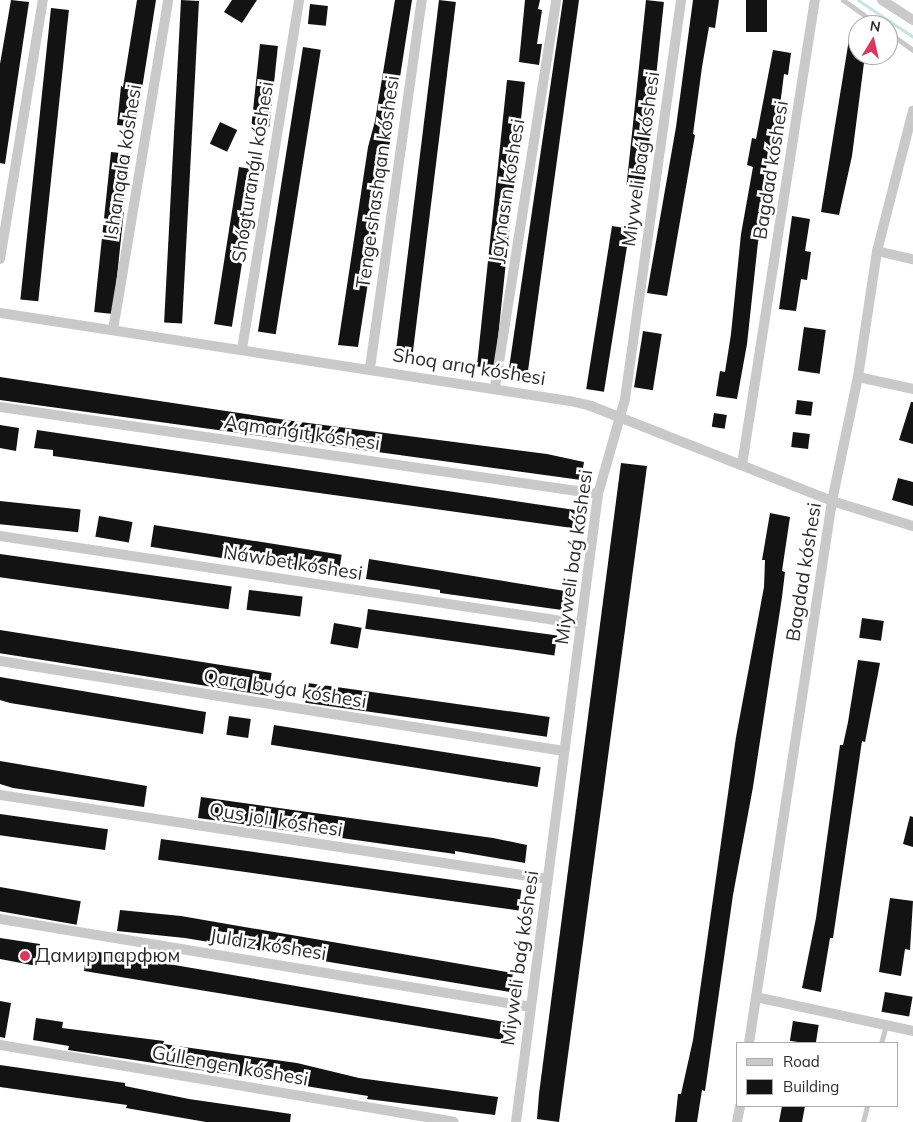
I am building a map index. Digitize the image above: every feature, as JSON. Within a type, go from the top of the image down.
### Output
[{"type":"street","points":[[0,258],[43,0]]},
{"type":"street","name":"Ishanqala kóshesi","points":[[113,330],[168,0]]},
{"type":"street","name":"Shógturanǵıl kóshesi","points":[[242,349],[299,0]]},
{"type":"street","name":"Tenge shashqan kóshesi","points":[[370,368],[422,0]]},
{"type":"street","name":"Jaynasın kóshesi","points":[[495,387],[556,0]]},
{"type":"street","name":"Miyweli baǵ kóshesi","points":[[516,1122],[598,494],[620,419],[681,0]]},
{"type":"street","name":"Bagdad kóshesi","points":[[742,465],[815,0]]},
{"type":"street","points":[[882,0],[913,20]]},
{"type":"street","name":"Bagdad kóshesi","points":[[749,1042],[832,501],[858,377],[877,251],[913,111]]},
{"type":"street","points":[[877,251],[913,259]]},
{"type":"street","name":"Shoq arıq kóshesi","points":[[0,313],[495,387],[591,406],[832,501],[913,526]]},
{"type":"street","points":[[858,377],[913,389]]},
{"type":"street","name":"Aqmańǵıt kóshesi","points":[[0,407],[598,494]]},
{"type":"street","name":"Náwbet kóshesi","points":[[0,536],[581,624]]},
{"type":"street","name":"Qara buǵa kóshesi","points":[[0,660],[564,751]]},
{"type":"street","name":"Qus jolı kóshesi","points":[[0,795],[548,879]]},
{"type":"street","name":"Juldız kóshesi","points":[[0,919],[531,1007]]},
{"type":"street","points":[[756,997],[913,1031]]},
{"type":"street","name":"Gúllengen kóshesi","points":[[0,1045],[454,1122]]},
{"type":"street","points":[[737,1122],[740,1107]]},
{"type":"lane","points":[[843,0],[864,15]]},
{"type":"lane","points":[[898,39],[913,50]]},
{"type":"lane","points":[[882,1042],[886,1025]]},
{"type":"lane","points":[[863,1122],[867,1107]]},
{"type":"building","points":[[11,0],[29,2],[5,164],[0,163],[0,64]]},
{"type":"building","points":[[137,0],[156,0],[136,127],[117,125],[121,86],[123,87]]},
{"type":"building","points":[[181,0],[199,1],[182,323],[164,323]]},
{"type":"building","points":[[232,0],[257,0],[242,23],[224,12]]},
{"type":"building","points":[[395,0],[412,0],[358,347],[338,345],[368,147],[375,121]]},
{"type":"building","points":[[439,0],[456,2],[412,356],[395,354]]},
{"type":"building","points":[[525,0],[540,0],[538,9],[542,10],[537,44],[542,44],[539,65],[519,62]]},
{"type":"building","points":[[563,0],[579,0],[527,378],[508,375]]},
{"type":"building","points":[[646,0],[664,2],[644,187],[627,185]]},
{"type":"building","points":[[693,0],[719,0],[715,28],[709,27],[693,134],[695,135],[667,296],[647,293],[676,127]]},
{"type":"building","points":[[746,0],[767,0],[767,32],[746,32]]},
{"type":"building","points":[[310,4],[328,6],[326,26],[308,24]]},
{"type":"building","points":[[51,8],[69,10],[38,301],[20,299]]},
{"type":"building","points":[[260,44],[278,46],[269,126],[252,125]]},
{"type":"building","points":[[848,45],[848,65],[864,65],[852,156],[839,215],[821,212]]},
{"type":"building","points":[[303,47],[321,50],[276,334],[258,331]]},
{"type":"building","points":[[773,50],[791,53],[788,75],[784,74],[776,137],[772,137],[764,179],[771,181],[758,242],[747,344],[737,399],[716,396],[720,371],[725,372],[731,334],[741,234],[753,167],[747,165],[752,138],[756,139]]},
{"type":"building","points":[[507,80],[525,82],[495,368],[477,366]]},
{"type":"building","points":[[220,122],[237,130],[227,152],[210,144]]},
{"type":"building","points":[[111,152],[130,154],[113,314],[94,312]]},
{"type":"building","points":[[239,167],[257,170],[232,327],[214,324]]},
{"type":"building","points":[[792,216],[810,219],[805,251],[811,252],[807,280],[801,279],[796,311],[779,309]]},
{"type":"building","points":[[612,226],[630,229],[604,392],[586,389]]},
{"type":"building","points":[[804,327],[826,330],[820,374],[798,371]]},
{"type":"building","points":[[643,331],[662,334],[653,390],[634,387]]},
{"type":"building","points":[[0,377],[293,421],[547,454],[584,462],[581,480],[0,400]]},
{"type":"building","points":[[797,400],[813,402],[811,416],[795,414]]},
{"type":"building","points":[[911,402],[913,402],[913,444],[899,440]]},
{"type":"building","points":[[714,413],[727,415],[725,429],[712,427]]},
{"type":"building","points":[[0,425],[19,428],[16,451],[0,448]]},
{"type":"building","points":[[37,430],[575,510],[572,528],[53,456],[53,450],[34,448]]},
{"type":"building","points":[[793,432],[810,434],[808,449],[791,447]]},
{"type":"building","points":[[621,463],[647,466],[559,1122],[537,1119],[539,1094]]},
{"type":"building","points":[[898,478],[913,482],[913,506],[892,500]]},
{"type":"building","points":[[0,501],[81,509],[78,532],[0,524]]},
{"type":"building","points":[[770,513],[790,517],[782,571],[785,572],[782,597],[753,787],[733,895],[705,1091],[702,1090],[697,1122],[675,1122],[678,1094],[681,1094],[693,1040],[736,737],[764,587],[765,560],[762,560]]},
{"type":"building","points":[[99,516],[132,522],[129,543],[95,537]]},
{"type":"building","points":[[154,525],[342,555],[338,576],[151,547]]},
{"type":"building","points":[[0,554],[232,587],[229,609],[0,577]]},
{"type":"building","points":[[369,559],[565,591],[562,610],[440,593],[440,590],[366,579]]},
{"type":"building","points":[[249,590],[303,597],[300,616],[247,610]]},
{"type":"building","points":[[368,609],[557,636],[554,655],[365,629]]},
{"type":"building","points":[[862,618],[884,621],[881,641],[859,638]]},
{"type":"building","points":[[334,623],[362,628],[358,649],[330,644]]},
{"type":"building","points":[[0,630],[272,673],[268,696],[0,653]]},
{"type":"building","points":[[858,660],[880,663],[865,742],[862,741],[833,938],[830,938],[821,992],[802,988],[816,918],[840,745],[843,745],[848,722]]},
{"type":"building","points":[[0,677],[206,712],[203,734],[10,703],[0,700]]},
{"type":"building","points":[[308,683],[550,717],[547,737],[305,703]]},
{"type":"building","points":[[229,716],[251,719],[248,738],[226,735]]},
{"type":"building","points":[[274,725],[541,767],[538,787],[271,745]]},
{"type":"building","points":[[0,761],[147,786],[144,807],[13,788],[0,784]]},
{"type":"building","points":[[201,797],[493,838],[527,845],[525,863],[455,851],[455,854],[198,818]]},
{"type":"building","points":[[0,814],[108,829],[105,850],[0,835]]},
{"type":"building","points":[[910,816],[913,817],[913,847],[903,844]]},
{"type":"building","points":[[161,839],[521,890],[519,910],[158,860]]},
{"type":"building","points":[[0,887],[81,901],[77,925],[0,911]]},
{"type":"building","points":[[890,898],[913,901],[910,950],[905,949],[901,976],[879,972]]},
{"type":"building","points":[[120,910],[181,916],[513,973],[510,992],[185,938],[117,931]]},
{"type":"building","points":[[0,938],[40,944],[37,966],[0,959]]},
{"type":"building","points":[[87,950],[505,1022],[503,1040],[84,971]]},
{"type":"building","points":[[885,992],[913,997],[909,1017],[882,1012]]},
{"type":"building","points":[[0,1001],[11,1003],[5,1038],[0,1037]]},
{"type":"building","points":[[36,1018],[63,1022],[62,1028],[164,1041],[163,1044],[297,1063],[359,1078],[498,1097],[495,1115],[367,1099],[368,1096],[68,1050],[69,1046],[33,1040]]},
{"type":"building","points":[[793,1021],[819,1025],[816,1042],[790,1041]]},
{"type":"building","points":[[0,1065],[125,1083],[125,1086],[189,1099],[291,1114],[290,1122],[206,1122],[126,1108],[127,1105],[0,1087]]},
{"type":"building","points":[[782,1107],[805,1107],[802,1122],[779,1122]]},
{"type":"waterway","points":[[858,0],[913,37]]},
{"type":"place","name":"Дамир парфюм","points":[[25,956]]}]
